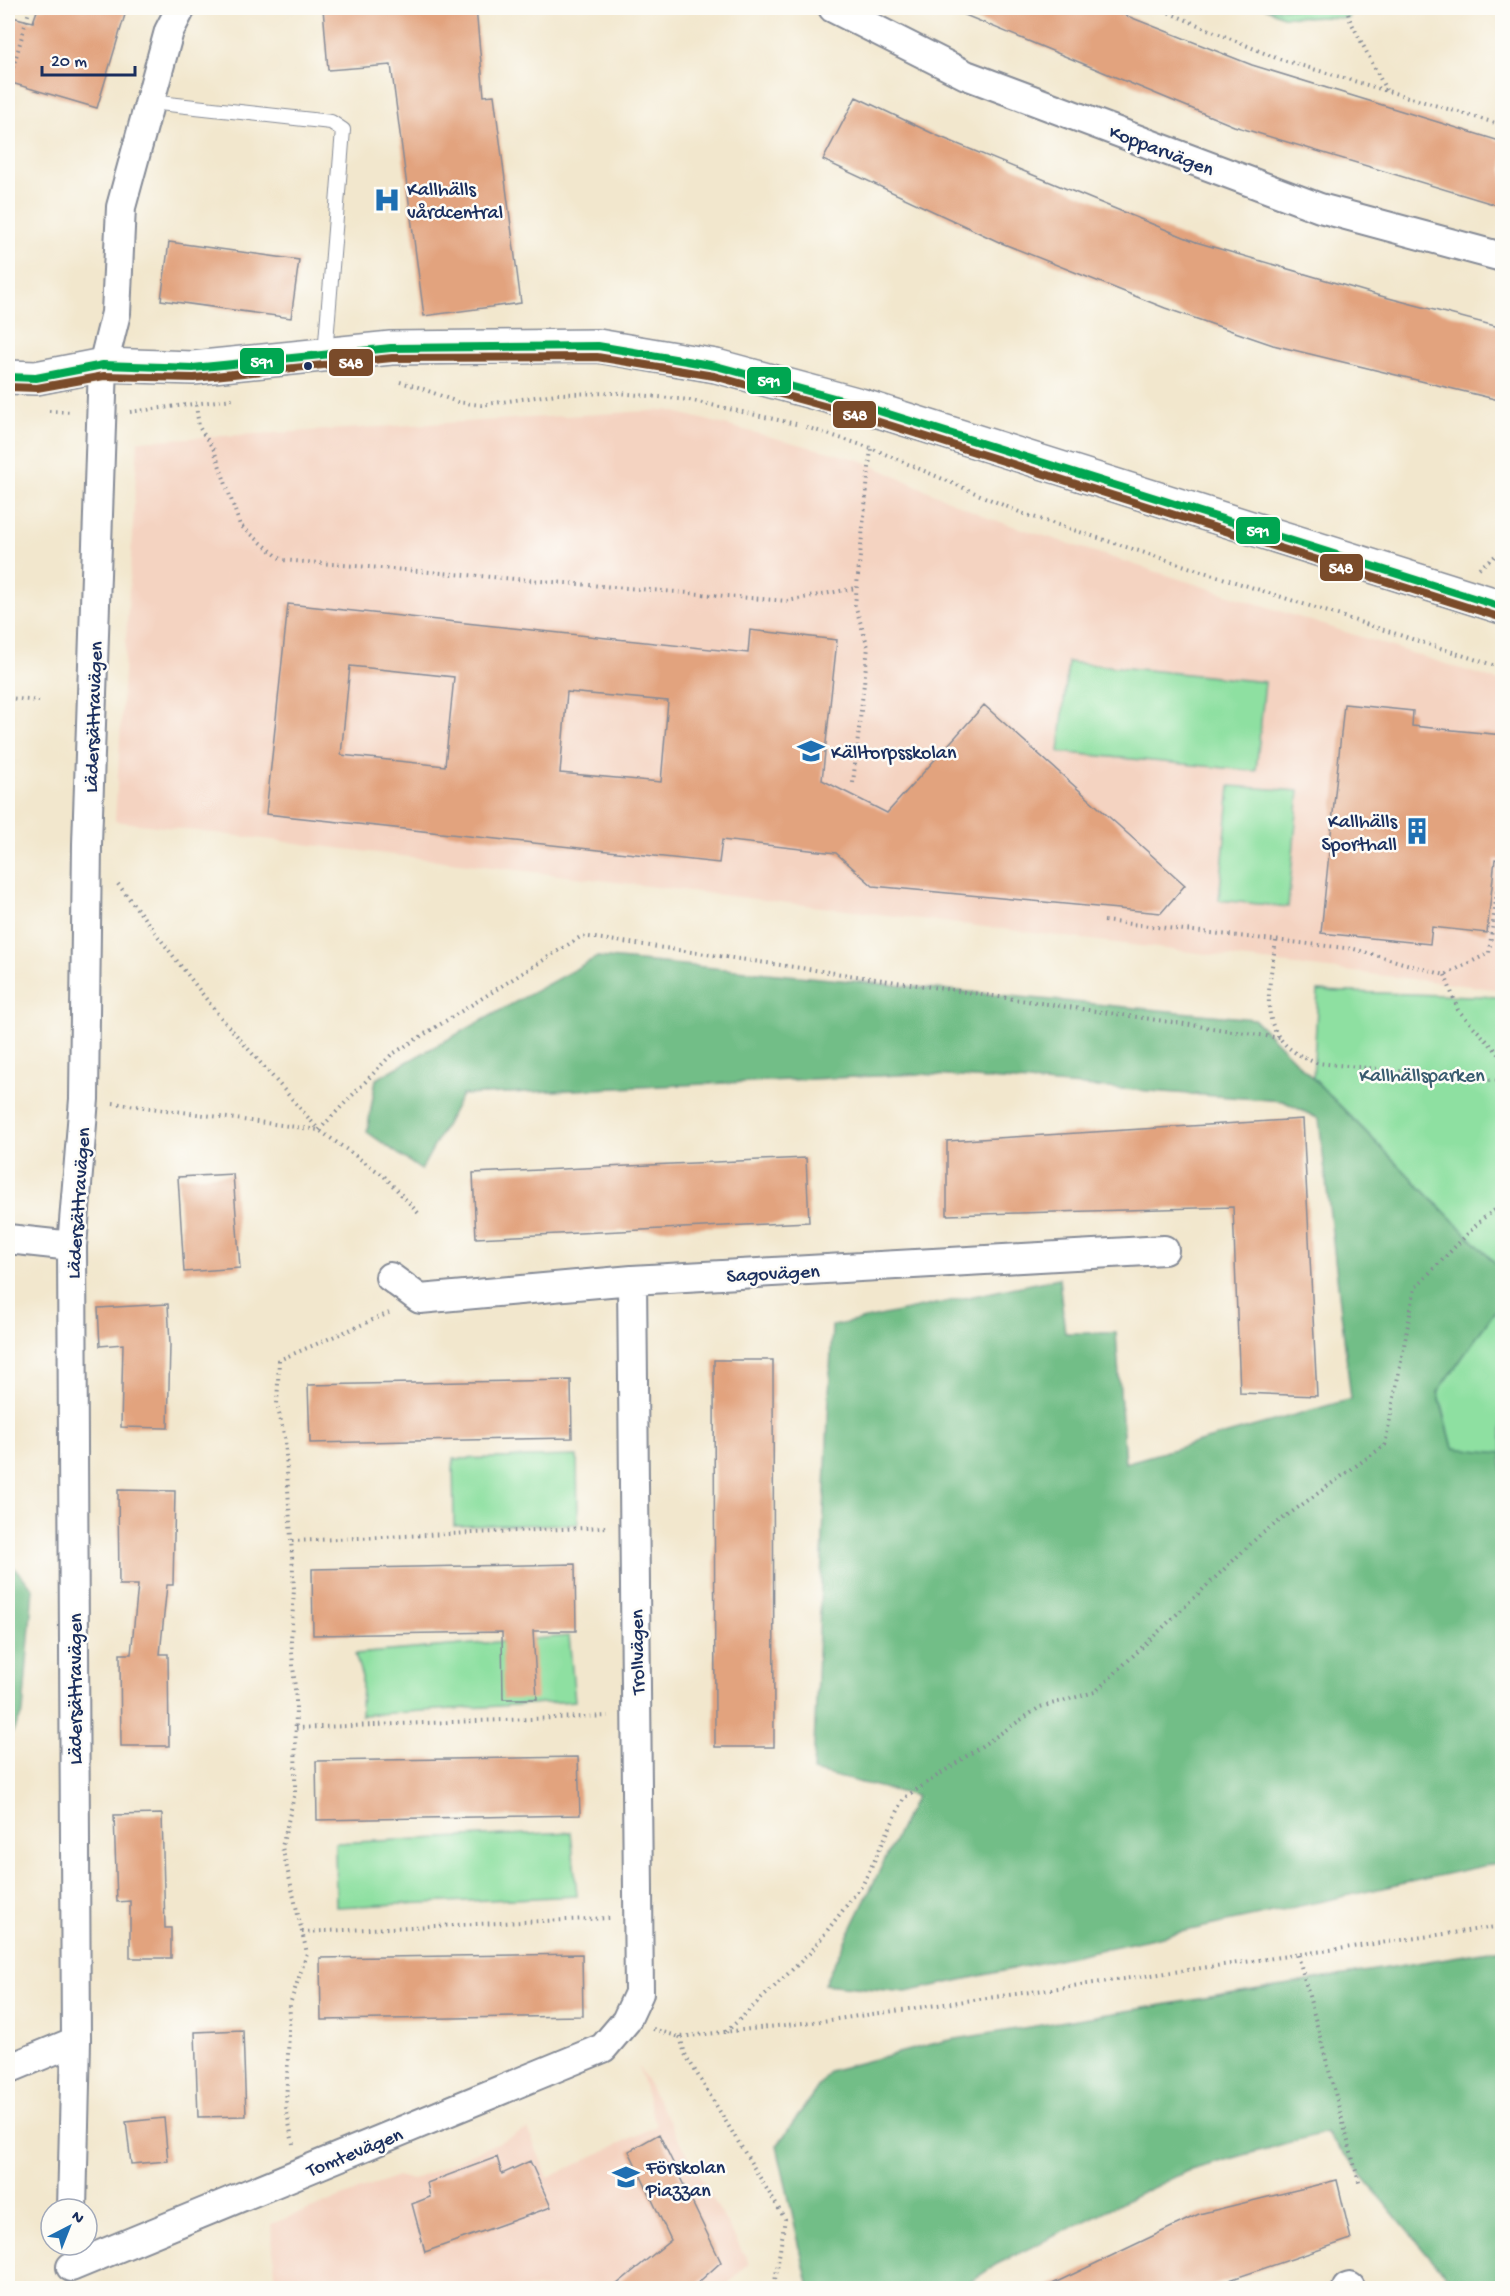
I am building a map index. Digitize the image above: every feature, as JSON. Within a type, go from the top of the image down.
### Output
[{"type":"street","points":[[103,365],[116,313],[121,207],[169,31],[182,8]]},
{"type":"street","name":"Kopparvägen","points":[[835,8],[966,75],[1320,208],[1503,257]]},
{"type":"street","points":[[8,377],[36,378],[103,365],[193,368],[391,348],[598,346],[716,366],[860,405],[1503,607]]},
{"type":"street","name":"Lädersättravägen","points":[[72,2197],[76,2041],[72,1246],[84,1099],[87,844],[103,365]]},
{"type":"street","points":[[8,1239],[72,1246]]},
{"type":"street","name":"Sagovägen","points":[[420,1299],[632,1280],[1164,1250]]},
{"type":"street","points":[[390,1277],[420,1299]]},
{"type":"street","name":"Trollvägen","points":[[626,2021],[639,1993],[632,1280]]},
{"type":"street","name":"Tomtevägen","points":[[70,2267],[603,2048],[626,2021]]},
{"type":"street","points":[[8,2069],[76,2041]]},
{"type":"lane","points":[[150,102],[331,122],[343,130],[325,354]]},
{"type":"path","points":[[8,85],[30,8]]},
{"type":"path","points":[[1158,8],[1276,58],[1503,125]]},
{"type":"path","points":[[1347,8],[1349,18],[1386,90]]},
{"type":"path","points":[[395,381],[457,402],[481,405],[556,394],[608,393],[689,400],[803,426],[871,448],[1024,514],[1503,668]]},
{"type":"path","points":[[196,405],[199,427],[214,450],[240,525],[282,560],[787,601],[856,588]]},
{"type":"path","points":[[853,783],[868,647],[855,605],[871,448]]},
{"type":"path","points":[[1476,571],[1482,564],[1503,551]]},
{"type":"path","points":[[8,698],[39,700]]},
{"type":"path","points":[[87,844],[217,1013],[319,1130],[384,1176],[421,1216]]},
{"type":"path","points":[[1104,921],[1354,949],[1445,975],[1489,953],[1497,892],[1503,892]]},
{"type":"path","points":[[319,1130],[391,1055],[582,936],[1280,1038]]},
{"type":"path","points":[[1276,941],[1268,994],[1270,1020],[1285,1046],[1299,1057],[1317,1063],[1503,1081]]},
{"type":"path","points":[[1445,975],[1458,1010],[1503,1057]]},
{"type":"path","points":[[84,1099],[319,1130]]},
{"type":"path","points":[[726,2032],[810,1953],[863,1884],[904,1798],[1040,1707],[1095,1692],[1260,1535],[1385,1445],[1415,1288],[1482,1220],[1503,1205]]},
{"type":"path","points":[[298,2174],[286,2107],[290,2004],[307,1953],[282,1847],[295,1792],[296,1728],[291,1641],[294,1589],[292,1541],[285,1438],[277,1405],[279,1360],[420,1299]]},
{"type":"path","points":[[292,1541],[634,1526]]},
{"type":"path","points":[[296,1728],[636,1715]]},
{"type":"path","points":[[302,1932],[638,1917]]},
{"type":"path","points":[[626,2021],[680,2037],[842,2018],[1503,1926]]},
{"type":"path","points":[[1298,1955],[1360,2186]]},
{"type":"path","points":[[680,2037],[686,2054],[785,2219],[774,2289]]},
{"type":"shaded area","name":"Källtorpsskolan","points":[[667,410],[860,460],[988,518],[1502,682],[1502,990],[115,821],[138,441]]},
{"type":"shaded area","name":"Förskolan Piazzan","points":[[638,2066],[749,2263],[724,2288],[276,2288],[271,2224],[397,2176],[413,2180],[528,2129],[548,2178],[656,2126]]},
{"type":"green space","points":[[1265,8],[1347,8],[1349,18],[1283,16]]},
{"type":"green space","points":[[1068,662],[1265,682],[1256,771],[1059,752]]},
{"type":"green space","points":[[1230,786],[1299,791],[1288,907],[1219,900]]},
{"type":"green space","points":[[597,957],[1254,1019],[1502,1270],[1502,1301],[1438,1392],[1453,1448],[1502,1453],[1502,1862],[906,1992],[824,1984],[916,1796],[813,1771],[832,1326],[1059,1278],[1065,1333],[1116,1333],[1125,1463],[1351,1399],[1319,1119],[1283,1101],[921,1074],[462,1095],[421,1170],[367,1132],[376,1079]]},
{"type":"green space","name":"Kallhällsparken","points":[[1318,991],[1502,997],[1502,1270],[1313,1078]]},
{"type":"green space","points":[[1502,1301],[1502,1455],[1453,1448],[1437,1385],[1445,1382]]},
{"type":"green space","points":[[577,1456],[578,1524],[454,1526],[453,1459]]},
{"type":"green space","points":[[8,1561],[33,1588],[23,1712],[8,1741]]},
{"type":"green space","points":[[569,1636],[575,1701],[361,1715],[362,1677],[355,1654]]},
{"type":"green space","points":[[571,1832],[577,1896],[336,1907],[335,1843]]},
{"type":"green space","points":[[1502,1949],[1502,2288],[1456,2288],[1326,2132],[1187,2171],[997,2264],[961,2288],[809,2288],[777,2146],[829,2071],[944,2041]]},
{"type":"building","points":[[38,8],[127,8],[97,108],[8,82],[8,16],[33,22]]},
{"type":"building","points":[[323,8],[476,8],[484,96],[494,95],[521,303],[424,316],[391,65],[328,70]]},
{"type":"building","points":[[948,8],[1107,8],[1252,65],[1503,142],[1503,207],[1234,126]]},
{"type":"building","points":[[856,97],[938,136],[1196,242],[1377,295],[1503,328],[1503,401],[1273,345],[1165,308],[999,242],[823,160]]},
{"type":"building","points":[[169,242],[299,260],[291,318],[161,300]]},
{"type":"building","points":[[288,604],[748,653],[750,630],[837,640],[822,780],[887,813],[984,705],[1185,885],[1161,913],[873,886],[836,853],[722,840],[719,863],[266,814]],"holes":[[[350,666],[454,677],[445,766],[341,755]],[[567,692],[668,701],[661,782],[560,773]]]},
{"type":"building","name":"Kallhälls Sporthall","points":[[1344,704],[1413,711],[1412,726],[1503,735],[1503,766],[1499,802],[1503,802],[1503,860],[1495,859],[1487,933],[1432,927],[1430,944],[1321,933]]},
{"type":"building","points":[[1303,1119],[1317,1396],[1240,1393],[1233,1207],[947,1215],[947,1141]]},
{"type":"building","points":[[806,1158],[809,1222],[476,1238],[473,1173]]},
{"type":"building","points":[[233,1174],[240,1268],[184,1272],[178,1177]]},
{"type":"building","points":[[168,1304],[170,1345],[168,1428],[121,1427],[123,1344],[100,1346],[98,1308]]},
{"type":"building","points":[[714,1360],[773,1360],[774,1747],[715,1747]]},
{"type":"building","points":[[571,1380],[572,1438],[310,1443],[308,1385]]},
{"type":"building","points":[[118,1490],[175,1491],[173,1585],[167,1585],[160,1654],[168,1654],[169,1746],[121,1746],[120,1654],[131,1654],[138,1585],[119,1585]]},
{"type":"building","points":[[575,1564],[576,1631],[533,1631],[537,1699],[503,1699],[502,1632],[313,1635],[312,1569]]},
{"type":"building","points":[[578,1757],[580,1815],[317,1820],[316,1761]]},
{"type":"building","points":[[162,1814],[165,1928],[171,1928],[171,1958],[130,1958],[130,1901],[117,1902],[114,1815]]},
{"type":"building","points":[[582,1954],[583,2016],[321,2020],[320,1958]]},
{"type":"building","points":[[243,2030],[246,2116],[198,2117],[195,2032]]},
{"type":"building","points":[[164,2118],[168,2161],[131,2164],[126,2122]]},
{"type":"building","points":[[659,2134],[721,2262],[691,2289],[611,2289],[671,2240],[629,2151]]},
{"type":"building","points":[[497,2157],[502,2174],[530,2161],[551,2207],[425,2252],[412,2204],[430,2197],[427,2183]]},
{"type":"building","points":[[1337,2180],[1351,2239],[1203,2289],[1042,2289],[1199,2214]]},
{"type":"transit line","name":"591","points":[[8,377],[36,378],[103,365],[193,368],[391,348],[598,346],[716,366],[860,405],[1502,607]]},
{"type":"transit line","name":"548","points":[[8,387],[37,388],[104,376],[194,378],[392,358],[597,357],[714,376],[857,415],[1499,617]]},
{"type":"place","name":"Kallhälls vårdcentral","points":[[387,200]]},
{"type":"place","name":"Källtorpsskolan","points":[[811,751]]},
{"type":"place","name":"Kallhälls Sporthall","points":[[1417,831]]},
{"type":"place","name":"Förskolan Piazzan","points":[[626,2177]]}]
